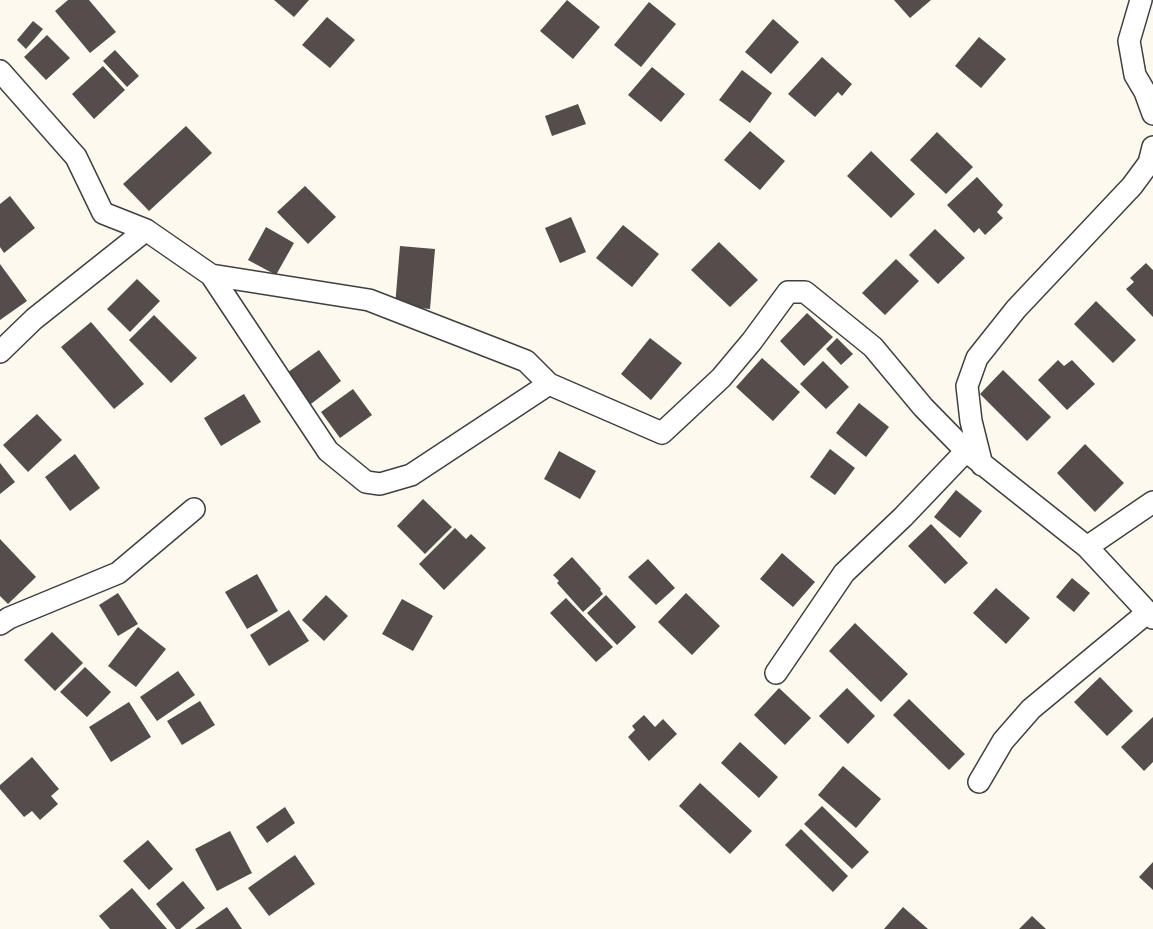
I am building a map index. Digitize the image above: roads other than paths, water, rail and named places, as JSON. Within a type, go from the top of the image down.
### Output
[{"type":"street","points":[[1141,0],[1130,41],[1135,75],[1145,92],[1153,114]]},
{"type":"street","points":[[0,71],[76,157],[103,213],[146,230],[210,275],[328,451],[366,482],[380,484],[411,474],[549,384]]},
{"type":"street","points":[[982,465],[971,421],[967,386],[977,358],[1016,309],[1132,186],[1148,163],[1153,148]]},
{"type":"street","points":[[0,352],[34,319],[146,230]]},
{"type":"street","points":[[210,275],[369,300],[526,361],[549,384],[662,433],[721,378],[752,341],[788,292],[805,292],[873,347],[923,407],[966,451],[1087,546],[1150,615],[1031,708],[1003,741],[979,782]]},
{"type":"street","points":[[776,673],[844,573],[903,517],[966,451]]},
{"type":"street","points":[[1087,546],[1153,502]]},
{"type":"street","points":[[0,624],[9,618],[118,573],[194,509]]}]
